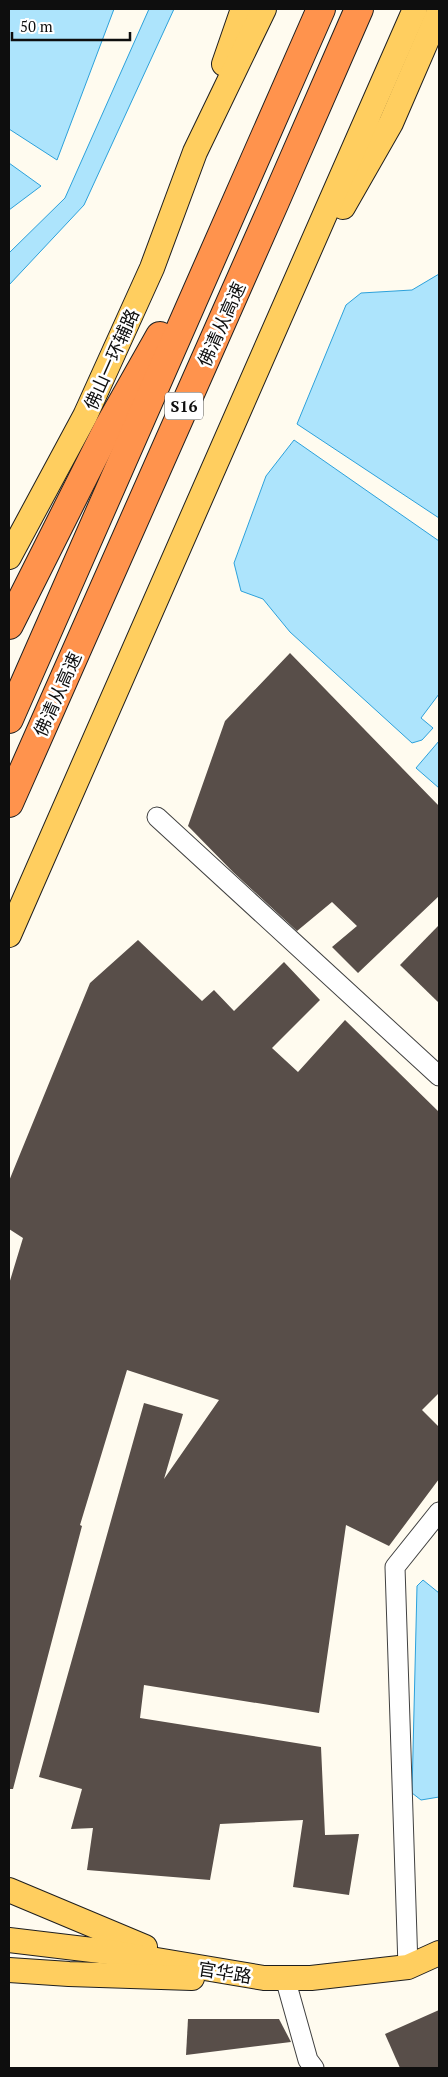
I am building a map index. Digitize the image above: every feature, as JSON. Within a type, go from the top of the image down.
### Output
[{"type":"highway","name":"佛清从高速","points":[[9,719],[321,9]]},
{"type":"highway","name":"佛清从高速","points":[[9,803],[359,9]]},
{"type":"highway","points":[[9,624],[108,428],[235,204]]},
{"type":"main road","name":"佛山一环辅路","points":[[9,557],[85,416],[152,268],[195,152],[243,9]]},
{"type":"main road","name":"佛山一环辅路","points":[[195,152],[264,9]]},
{"type":"main road","points":[[9,935],[415,9]]},
{"type":"main road","points":[[283,313],[391,123],[439,12]]},
{"type":"main road","points":[[9,1890],[120,1938],[200,1968]]},
{"type":"main road","name":"官华路","points":[[9,1940],[110,1952],[200,1968],[274,1978],[311,1978],[408,1967],[439,1953]]},
{"type":"main road","points":[[9,1970],[164,1978],[274,1978]]},
{"type":"street","points":[[157,817],[439,1076]]},
{"type":"street","points":[[408,1967],[395,1567],[439,1512]]},
{"type":"street","points":[[274,1978],[308,2060],[314,2068]]},
{"type":"water","points":[[9,9],[114,9],[57,160],[9,129]]},
{"type":"water","points":[[149,9],[174,9],[84,205],[9,285],[9,253],[65,198]]},
{"type":"water","points":[[9,163],[41,186],[9,210]]},
{"type":"water","points":[[439,274],[439,518],[297,424],[346,305],[361,293],[412,290]]},
{"type":"water","points":[[294,440],[439,541],[439,694],[421,718],[433,728],[422,740],[412,743],[290,632],[263,599],[241,591],[234,563],[266,476]]},
{"type":"water","points":[[439,741],[439,788],[416,768]]},
{"type":"water","points":[[423,1580],[439,1593],[439,1797],[421,1800],[412,1793],[417,1586]]},
{"type":"building","points":[[290,653],[439,806],[439,896],[358,973],[332,947],[357,926],[332,902],[297,931],[233,872],[188,826],[225,721]]},
{"type":"building","points":[[439,925],[439,1003],[400,965]]},
{"type":"building","points":[[138,940],[202,1001],[214,990],[234,1011],[284,962],[320,1000],[272,1048],[298,1072],[345,1020],[439,1112],[439,1393],[422,1410],[439,1427],[439,1479],[389,1546],[346,1525],[319,1713],[144,1685],[140,1718],[321,1747],[325,1835],[359,1834],[349,1895],[293,1887],[303,1820],[220,1824],[210,1880],[87,1870],[93,1828],[71,1829],[82,1789],[39,1777],[144,1403],[183,1414],[164,1479],[219,1400],[127,1370],[80,1525],[82,1526],[13,1789],[9,1789],[9,1284],[23,1238],[9,1229],[9,1181],[90,983]]},
{"type":"building","points":[[439,2010],[439,2068],[400,2068],[385,2034]]},
{"type":"building","points":[[188,2019],[279,2019],[291,2042],[186,2055]]}]
